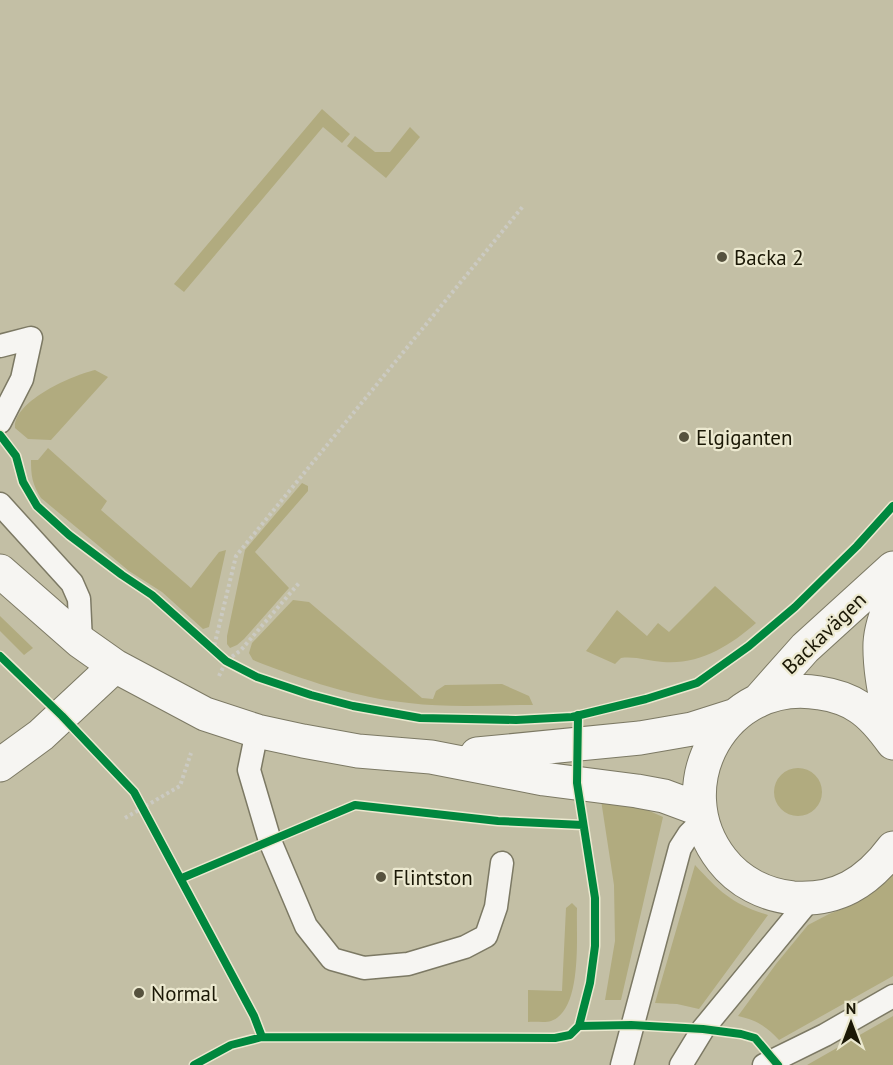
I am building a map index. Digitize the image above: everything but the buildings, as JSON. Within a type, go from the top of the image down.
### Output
[{"type":"street","name":"Backavägen","points":[[701,815],[699,783],[705,757],[718,735],[822,632],[893,568]]},
{"type":"street","points":[[0,571],[81,642],[114,666],[205,714],[257,731],[358,751],[431,757],[544,779],[655,794],[701,815],[713,848],[731,871],[754,888],[781,897],[810,899],[836,894],[860,883],[879,866],[893,848]]},
{"type":"street","name":"Backavägen","points":[[893,597],[880,641],[893,737]]},
{"type":"street","points":[[0,765],[41,735],[114,666]]},
{"type":"street","points":[[431,757],[523,751],[640,738],[692,729],[783,693],[809,691],[834,696],[858,706],[878,723],[893,743]]},
{"type":"lane","points":[[0,346],[31,338],[22,379],[0,422]]},
{"type":"lane","points":[[0,504],[72,583],[79,599],[81,642]]},
{"type":"lane","points":[[257,731],[249,770],[270,841],[306,927],[332,959],[364,968],[408,964],[465,947],[486,936],[496,907],[502,863]]},
{"type":"lane","points":[[622,1065],[680,848],[701,815]]},
{"type":"lane","points":[[681,1065],[703,1029],[810,899]]},
{"type":"lane","points":[[764,1065],[825,1035],[893,996]]},
{"type":"path","points":[[213,651],[236,556],[524,205]]},
{"type":"path","points":[[226,661],[241,650],[299,583]]},
{"type":"shaded area","points":[[322,109],[350,134],[342,143],[323,127],[184,292],[174,284]]},
{"type":"shaded area","points":[[410,127],[420,137],[386,178],[347,146],[355,136],[375,152],[390,152]]},
{"type":"shaded area","points":[[95,370],[108,377],[51,440],[28,439],[15,428],[17,418],[34,399],[59,383]]},
{"type":"shaded area","points":[[48,448],[107,501],[101,510],[191,588],[219,552],[226,550],[209,627],[203,629],[162,592],[129,571],[41,498],[33,479],[31,460],[38,460]]},
{"type":"shaded area","points":[[302,483],[308,486],[308,491],[255,552],[289,588],[244,639],[230,648],[227,644],[227,636],[245,550]]},
{"type":"shaded area","points":[[715,586],[756,623],[725,646],[701,657],[676,662],[621,658],[615,664],[586,651],[617,610],[647,636],[658,623],[669,632]]},
{"type":"shaded area","points":[[293,600],[309,602],[422,698],[433,699],[436,691],[445,685],[502,684],[529,696],[533,705],[439,705],[369,697],[330,687],[253,660],[249,653],[252,643]]},
{"type":"shaded area","points":[[0,616],[33,648],[24,655],[0,631]]},
{"type":"shaded area","points":[[793,768],[803,768],[818,778],[822,792],[821,801],[812,812],[803,816],[793,816],[778,806],[774,797],[774,787],[784,772]]},
{"type":"shaded area","points":[[601,800],[636,805],[663,817],[621,1000],[605,1000],[615,941],[614,885]]},
{"type":"shaded area","points":[[695,865],[727,896],[768,915],[699,1009],[677,1004],[655,1003]]},
{"type":"shaded area","points":[[893,873],[893,976],[779,1040],[760,1024],[738,1016],[808,925],[853,905]]},
{"type":"shaded area","points":[[572,903],[577,908],[577,953],[573,988],[568,1002],[561,1014],[551,1021],[528,1022],[528,990],[562,991],[566,908]]},
{"type":"shaded area","points":[[893,1016],[893,1065],[807,1065]]},
{"type":"cycle path","points":[[0,435],[16,456],[23,482],[37,506],[69,535],[152,595],[226,661],[257,677],[311,695],[353,706],[420,718],[516,720],[572,717],[646,699],[697,683],[749,646],[795,607],[857,546],[893,506]]},
{"type":"cycle path","points":[[0,656],[62,716],[134,792],[254,1016],[262,1037]]},
{"type":"cycle path","points":[[194,1065],[231,1045],[262,1037],[555,1038],[570,1035],[579,1026],[590,983],[595,946],[595,898],[577,783],[578,715]]},
{"type":"cycle path","points":[[182,878],[355,805],[498,821],[583,825]]},
{"type":"cycle path","points":[[579,1026],[631,1025],[703,1029],[741,1034],[755,1038],[778,1065]]},
{"type":"place","name":"Backa 2","points":[[722,257]]},
{"type":"place","name":"Elgiganten","points":[[684,437]]},
{"type":"place","name":"Flintston","points":[[381,877]]},
{"type":"place","name":"Normal","points":[[139,993]]}]
